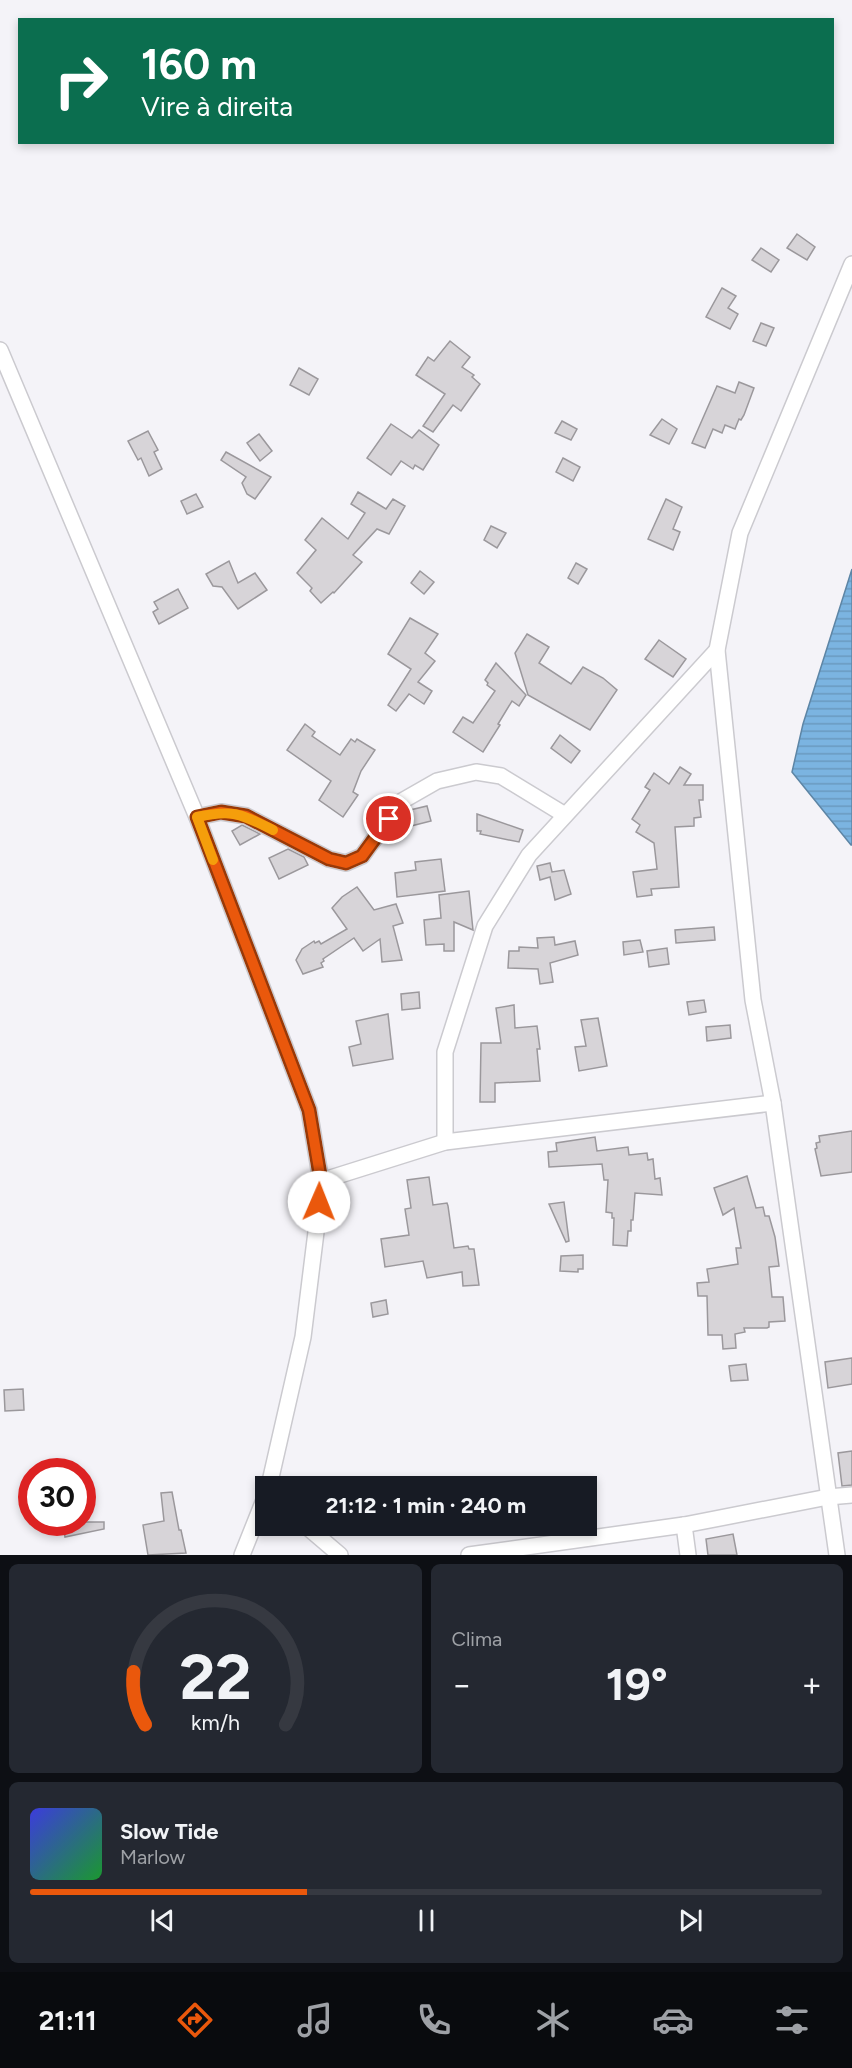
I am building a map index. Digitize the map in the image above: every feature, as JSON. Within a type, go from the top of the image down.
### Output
[{"type":"street","points":[[837,1555],[773,1103],[753,1000],[717,650],[740,533],[852,264]]},
{"type":"street","points":[[0,350],[197,817],[309,1110],[321,1181],[303,1337],[272,1476]]},
{"type":"street","points":[[445,1142],[445,1052],[484,926],[528,855],[717,650]]},
{"type":"street","points":[[197,817],[221,812],[246,816],[329,859],[346,863],[362,856],[402,801],[437,781],[476,772],[501,776],[565,815]]},
{"type":"street","points":[[321,1181],[445,1142],[773,1103]]},
{"type":"street","points":[[469,1555],[552,1549],[828,1497],[852,1495]]},
{"type":"street","points":[[242,1555],[255,1523]]},
{"type":"street","points":[[684,1525],[688,1555]]},
{"type":"street","points":[[318,1536],[340,1555]]},
{"type":"water","points":[[852,569],[851,845],[792,772],[803,724]]},
{"type":"building","points":[[797,234],[815,247],[807,260],[787,248]]},
{"type":"building","points":[[761,248],[779,260],[771,272],[752,260]]},
{"type":"building","points":[[722,288],[736,296],[728,308],[738,314],[730,329],[706,317]]},
{"type":"building","points":[[761,323],[774,328],[766,346],[753,341]]},
{"type":"building","points":[[450,341],[470,357],[462,367],[474,375],[472,377],[480,384],[461,411],[453,405],[433,432],[423,426],[445,394],[416,375],[428,357],[434,361]]},
{"type":"building","points":[[299,368],[318,379],[309,395],[290,385]]},
{"type":"building","points":[[739,382],[754,388],[744,415],[741,420],[739,419],[735,429],[725,425],[722,433],[713,429],[705,448],[692,443],[717,386],[735,393]]},
{"type":"building","points":[[662,419],[677,429],[669,444],[650,435]]},
{"type":"building","points":[[562,421],[577,429],[571,440],[555,433]]},
{"type":"building","points":[[391,424],[412,438],[419,430],[439,445],[423,470],[415,465],[413,469],[401,461],[391,475],[367,458]]},
{"type":"building","points":[[148,431],[158,450],[154,452],[162,469],[149,476],[141,458],[138,460],[128,441]]},
{"type":"building","points":[[259,434],[272,451],[260,461],[247,443]]},
{"type":"building","points":[[226,452],[271,477],[255,499],[247,494],[242,483],[246,477],[221,460]]},
{"type":"building","points":[[563,458],[580,467],[573,481],[556,472]]},
{"type":"building","points":[[358,492],[386,509],[393,499],[405,506],[389,534],[377,529],[353,555],[362,562],[334,593],[321,603],[310,591],[312,588],[297,573],[316,550],[305,540],[322,518],[348,539],[365,513],[351,504]]},
{"type":"building","points":[[196,494],[203,507],[187,514],[181,501]]},
{"type":"building","points":[[666,499],[682,507],[673,529],[680,532],[673,550],[648,539]]},
{"type":"building","points":[[491,526],[506,533],[497,548],[484,540]]},
{"type":"building","points":[[229,561],[238,583],[255,573],[267,590],[238,609],[222,587],[213,586],[206,574]]},
{"type":"building","points":[[576,563],[587,569],[578,584],[568,578]]},
{"type":"building","points":[[420,571],[434,582],[424,594],[411,583]]},
{"type":"building","points":[[178,589],[188,608],[159,624],[153,612],[158,609],[154,602]]},
{"type":"building","points":[[410,618],[438,634],[425,653],[435,661],[418,682],[432,691],[424,704],[409,694],[396,711],[388,705],[411,669],[388,654]]},
{"type":"building","points":[[527,634],[549,647],[539,663],[571,684],[583,667],[603,678],[617,690],[590,730],[528,695],[515,653]]},
{"type":"building","points":[[659,640],[686,659],[673,677],[645,659]]},
{"type":"building","points":[[496,663],[526,695],[519,706],[512,701],[483,752],[453,732],[463,717],[473,723],[495,691],[487,685],[485,680]]},
{"type":"building","points":[[305,724],[315,732],[312,736],[340,755],[351,739],[355,742],[357,739],[375,750],[361,771],[353,792],[358,795],[343,817],[319,800],[331,781],[287,750]]},
{"type":"building","points":[[560,735],[580,751],[571,763],[551,748]]},
{"type":"building","points":[[680,767],[691,774],[684,785],[703,785],[703,800],[699,800],[701,817],[694,818],[694,826],[675,827],[679,887],[651,889],[652,895],[637,897],[633,872],[657,869],[654,843],[636,832],[640,825],[632,819],[650,790],[645,787],[654,773],[669,784]]},
{"type":"building","points":[[427,806],[431,821],[407,827],[404,814],[406,811]]},
{"type":"building","points":[[477,814],[523,830],[519,842],[480,834],[481,831],[477,831]]},
{"type":"building","points":[[242,825],[260,834],[240,845],[232,831]]},
{"type":"building","points":[[288,849],[304,857],[308,865],[279,879],[269,858]]},
{"type":"building","points":[[441,859],[445,891],[397,897],[395,873],[416,870],[415,862]]},
{"type":"building","points":[[550,863],[552,872],[564,870],[571,894],[555,900],[550,877],[540,880],[537,866]]},
{"type":"building","points":[[357,887],[374,910],[396,904],[403,923],[393,926],[402,960],[382,962],[380,939],[363,951],[354,938],[323,959],[321,963],[323,967],[303,974],[296,960],[302,949],[314,941],[315,943],[319,941],[321,944],[347,929],[332,908],[342,897]]},
{"type":"building","points":[[469,891],[473,930],[454,922],[454,951],[444,951],[444,944],[426,945],[424,920],[441,918],[439,895]]},
{"type":"building","points":[[714,927],[715,940],[676,943],[675,930]]},
{"type":"building","points":[[554,937],[555,945],[575,941],[578,955],[550,963],[553,982],[540,984],[538,969],[508,968],[509,951],[519,951],[519,947],[538,948],[537,938]]},
{"type":"building","points":[[640,940],[643,952],[624,955],[623,942]]},
{"type":"building","points":[[667,948],[669,964],[649,967],[647,951]]},
{"type":"building","points":[[419,992],[420,1008],[402,1010],[401,994]]},
{"type":"building","points":[[704,1000],[706,1012],[689,1015],[687,1002]]},
{"type":"building","points":[[514,1005],[515,1028],[537,1026],[540,1081],[495,1083],[495,1102],[480,1102],[481,1043],[501,1043],[496,1008]]},
{"type":"building","points":[[388,1014],[393,1059],[353,1066],[349,1047],[361,1044],[356,1021]]},
{"type":"building","points":[[598,1018],[607,1066],[579,1071],[575,1047],[586,1046],[581,1020]]},
{"type":"building","points":[[730,1025],[731,1038],[707,1041],[706,1027]]},
{"type":"building","points":[[852,1131],[852,1172],[821,1176],[815,1149],[817,1148],[816,1143],[820,1142],[819,1136]]},
{"type":"building","points":[[595,1137],[597,1151],[628,1147],[629,1155],[647,1153],[648,1160],[653,1159],[655,1179],[660,1178],[662,1195],[635,1193],[633,1220],[631,1220],[631,1231],[628,1231],[627,1246],[613,1245],[614,1218],[612,1218],[612,1213],[606,1212],[608,1180],[604,1180],[602,1164],[549,1167],[548,1152],[557,1151],[556,1143]]},
{"type":"building","points":[[747,1176],[756,1208],[763,1207],[765,1216],[769,1216],[775,1237],[779,1266],[769,1267],[772,1297],[783,1297],[785,1321],[769,1322],[767,1328],[744,1328],[745,1332],[735,1334],[736,1348],[723,1349],[722,1335],[708,1335],[707,1296],[698,1296],[697,1283],[709,1282],[707,1269],[738,1264],[736,1248],[741,1248],[734,1208],[723,1215],[714,1188]]},
{"type":"building","points":[[429,1177],[433,1205],[447,1203],[454,1248],[468,1246],[469,1249],[474,1249],[479,1285],[463,1286],[462,1272],[427,1278],[423,1261],[385,1267],[381,1239],[409,1235],[405,1209],[411,1208],[407,1180]]},
{"type":"building","points":[[564,1202],[569,1241],[566,1242],[549,1204]]},
{"type":"building","points":[[583,1255],[583,1269],[578,1269],[578,1272],[560,1271],[561,1256]]},
{"type":"building","points":[[386,1300],[388,1314],[373,1317],[371,1303]]},
{"type":"building","points":[[852,1358],[852,1384],[828,1388],[825,1362]]},
{"type":"building","points":[[746,1364],[748,1380],[731,1381],[729,1366]]},
{"type":"building","points":[[23,1389],[24,1410],[5,1411],[4,1390]]},
{"type":"building","points":[[852,1451],[852,1485],[842,1486],[838,1453]]},
{"type":"building","points":[[172,1492],[186,1553],[148,1555],[143,1525],[164,1521],[161,1493]]},
{"type":"building","points":[[96,1522],[104,1522],[104,1529],[96,1531]]},
{"type":"building","points":[[733,1534],[737,1555],[708,1555],[706,1539]]},
{"type":"slow traffic","points":[[213,860],[197,817],[221,812],[246,816],[273,830]]},
{"type":"route","points":[[319,1202],[321,1181],[309,1110],[197,817],[221,812],[246,816],[329,859],[346,863],[362,856],[389,819]]}]
